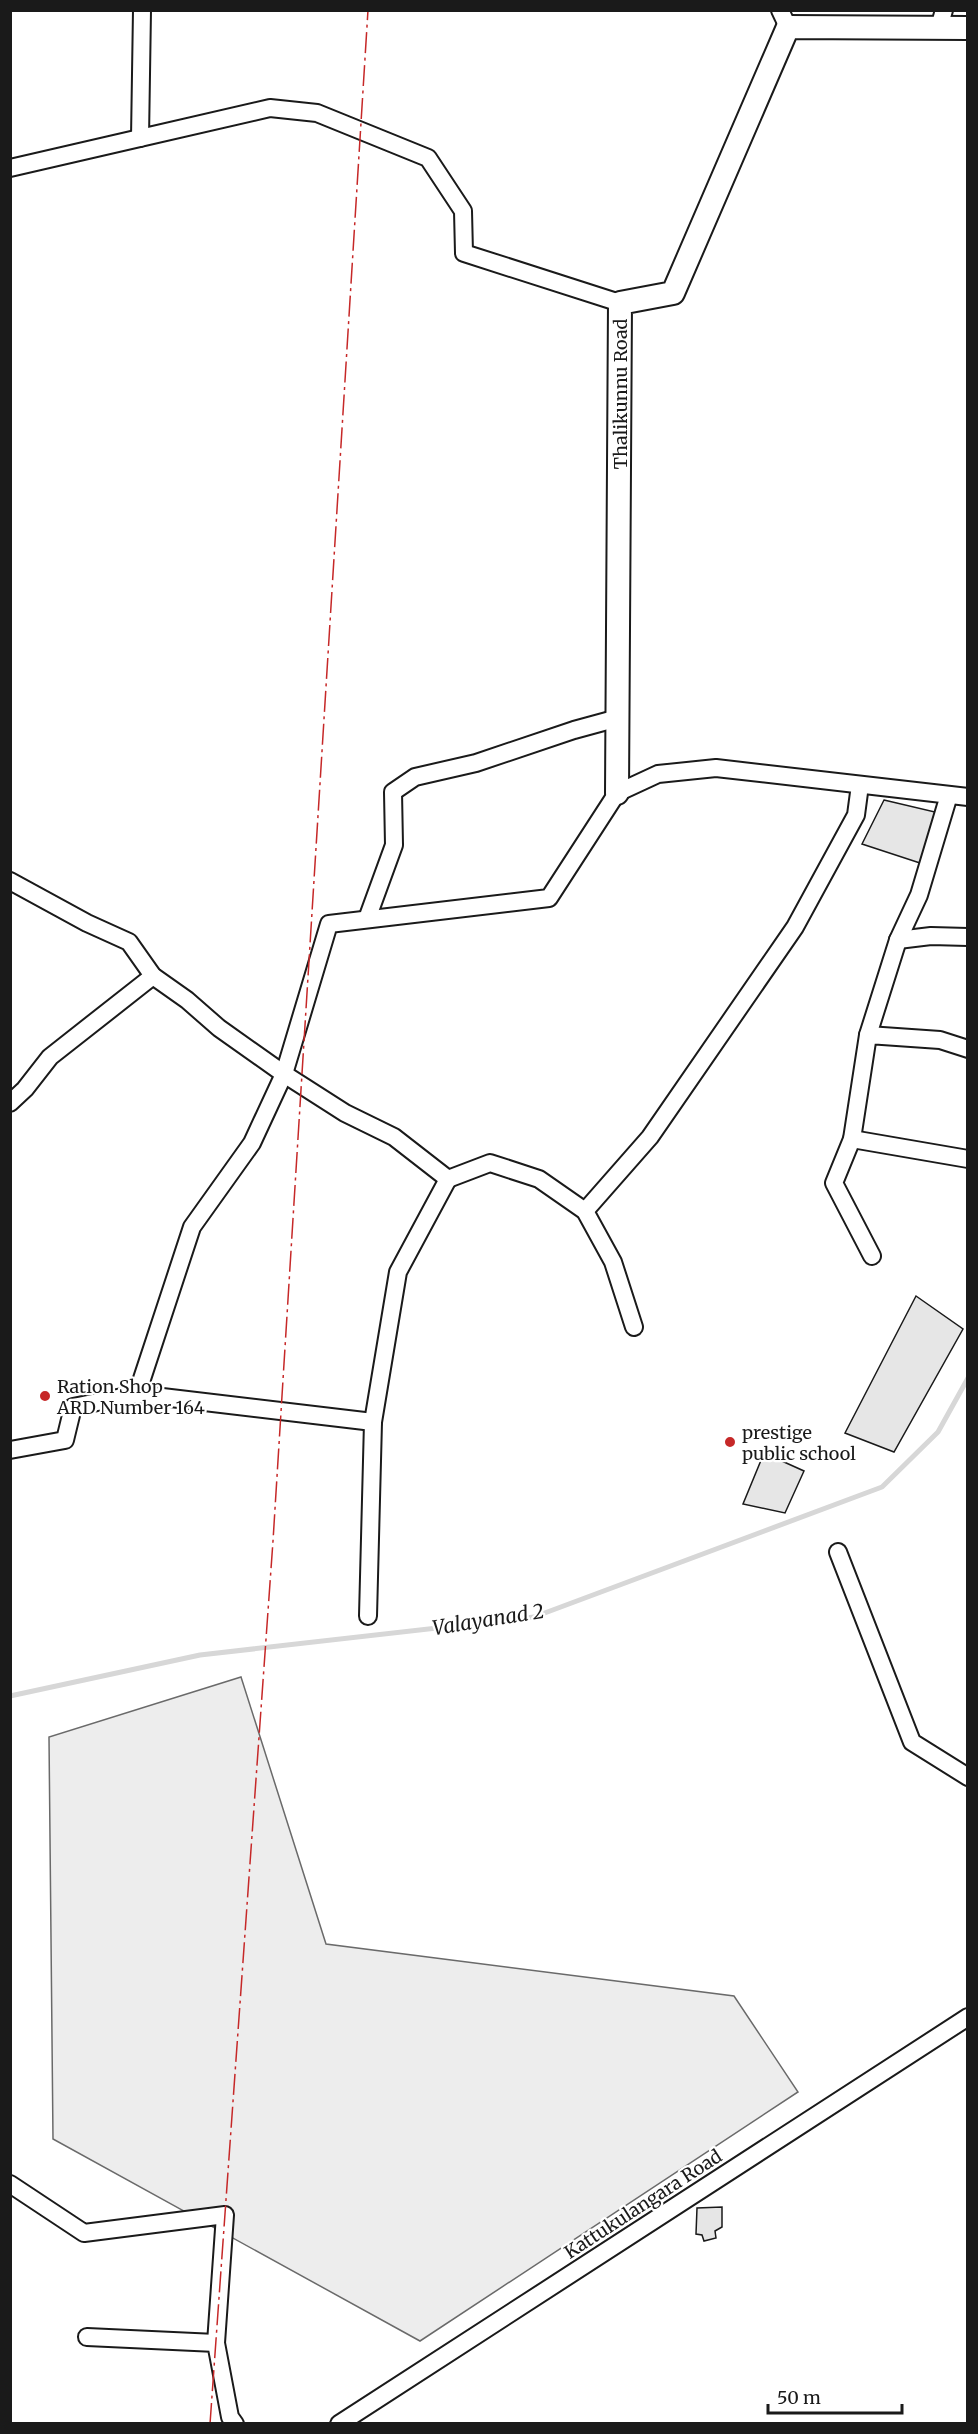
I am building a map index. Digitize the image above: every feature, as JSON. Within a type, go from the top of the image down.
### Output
[{"type":"street","points":[[140,138],[142,10]]},
{"type":"street","name":"Thalikunnu Road","points":[[617,793],[620,303],[673,293],[784,19],[941,19],[968,28]]},
{"type":"street","points":[[10,168],[270,108],[317,113],[428,158],[463,211],[465,253],[620,303]]},
{"type":"street","points":[[367,919],[394,845],[393,792],[415,777],[476,763],[574,730],[618,718]]},
{"type":"street","points":[[136,1394],[192,1227],[252,1143],[284,1074],[329,924],[549,898],[617,793],[658,774],[716,768],[968,797]]},
{"type":"street","points":[[585,1211],[650,1137],[795,927],[856,815],[860,785]]},
{"type":"street","points":[[872,1256],[834,1183],[852,1139],[868,1035],[898,940],[919,895],[949,795]]},
{"type":"street","points":[[10,881],[87,923],[129,942],[153,976],[284,1074],[345,1113],[394,1137],[448,1179]]},
{"type":"street","points":[[898,940],[931,936],[968,937]]},
{"type":"street","points":[[10,1103],[50,1057],[153,976]]},
{"type":"street","points":[[868,1035],[940,1040],[968,1049]]},
{"type":"street","points":[[852,1139],[968,1159]]},
{"type":"street","points":[[368,1616],[373,1422],[398,1272],[448,1179],[490,1163],[538,1179],[585,1211],[613,1262],[634,1328]]},
{"type":"street","points":[[10,1450],[64,1440],[73,1407],[136,1394],[373,1422]]},
{"type":"street","points":[[838,1552],[912,1742],[968,1777]]},
{"type":"street","name":"Kattukulangara Road","points":[[339,2424],[968,2017]]},
{"type":"street","points":[[10,2184],[84,2233],[225,2215],[216,2343],[230,2417],[235,2424]]},
{"type":"street","points":[[87,2337],[216,2343]]},
{"type":"shaded area","points":[[241,1677],[326,1944],[734,1996],[798,2092],[420,2341],[53,2139],[49,1737]]},
{"type":"building","points":[[884,800],[935,812],[923,864],[862,844]]},
{"type":"building","name":"prestige public school","points":[[916,1296],[963,1329],[894,1452],[845,1433]]},
{"type":"building","points":[[764,1453],[804,1471],[785,1513],[743,1504]]},
{"type":"building","points":[[722,2207],[722,2227],[715,2231],[716,2238],[704,2241],[702,2235],[696,2234],[697,2208]]},
{"type":"waterway","name":"Valayanad 2","points":[[10,1696],[200,1655],[534,1617],[882,1487],[938,1432],[968,1378]]},
{"type":"power","points":[[210,2424],[273,1541],[368,10]]},
{"type":"place","name":"Ration Shop ARD Number 164","points":[[45,1396]]},
{"type":"place","name":"prestige public school","points":[[730,1442]]}]
